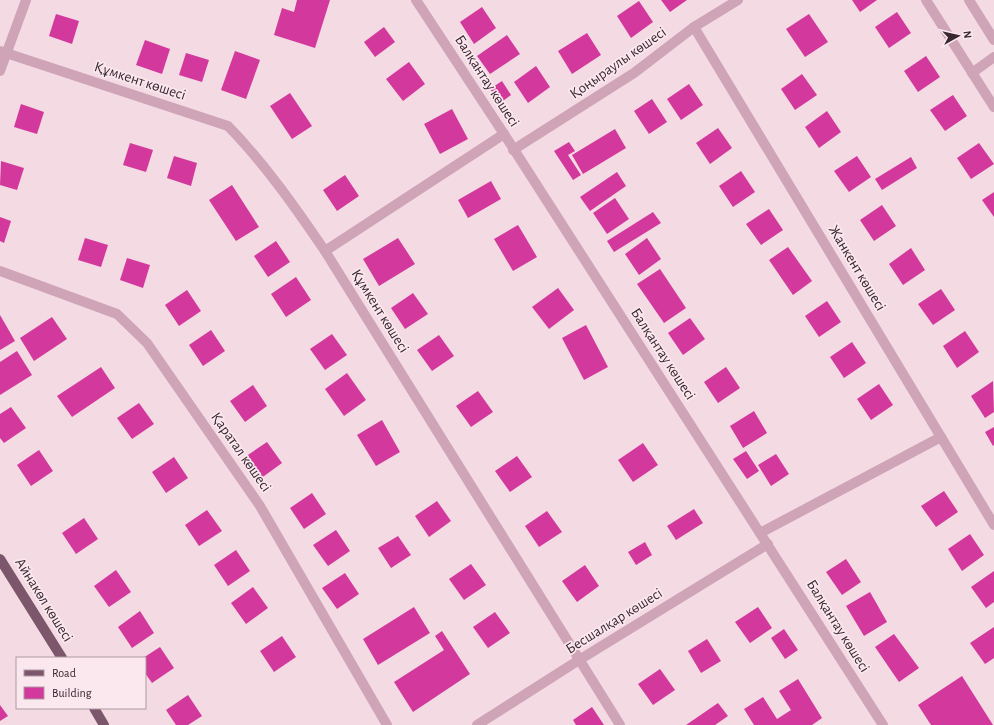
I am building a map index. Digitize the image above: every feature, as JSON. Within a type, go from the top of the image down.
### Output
[{"type":"main road","name":"Айнакөл көшесі","points":[[0,559],[61,657]]},
{"type":"main road","points":[[95,709],[104,725]]},
{"type":"street","points":[[0,71],[3,52],[26,0]]},
{"type":"street","name":"Балқантау көшесі","points":[[416,0],[768,544],[882,725]]},
{"type":"street","name":"Қоңыраулы көшесі","points":[[513,150],[634,73],[694,27],[738,0]]},
{"type":"street","points":[[926,0],[994,107]]},
{"type":"street","points":[[969,0],[994,40]]},
{"type":"street","name":"Жанкент көшесі","points":[[694,27],[994,525]]},
{"type":"street","name":"Құмкент көшесі","points":[[3,52],[228,126],[249,147],[289,197],[325,251],[620,725]]},
{"type":"street","points":[[972,73],[994,57]]},
{"type":"street","points":[[325,251],[504,134]]},
{"type":"street","name":"Қаратал көшесі","points":[[0,271],[117,314],[147,343],[260,506],[387,725]]},
{"type":"street","points":[[760,533],[942,437]]},
{"type":"street","name":"Бесшалқар көшесі","points":[[477,725],[579,660],[768,544]]},
{"type":"building","points":[[297,0],[330,0],[315,48],[274,35],[282,8],[294,12]]},
{"type":"building","points":[[661,0],[687,0],[670,12]]},
{"type":"building","points":[[852,0],[877,0],[860,12]]},
{"type":"building","points":[[639,1],[653,22],[631,38],[617,16]]},
{"type":"building","points":[[482,7],[496,28],[474,44],[460,22]]},
{"type":"building","points":[[897,12],[911,33],[889,48],[875,27]]},
{"type":"building","points":[[56,14],[79,21],[72,44],[49,36]]},
{"type":"building","points":[[809,14],[828,42],[805,57],[786,29]]},
{"type":"building","points":[[384,27],[395,42],[375,57],[364,42]]},
{"type":"building","points":[[587,33],[601,55],[572,74],[558,51]]},
{"type":"building","points":[[507,35],[520,54],[490,74],[477,56]]},
{"type":"building","points":[[145,40],[170,49],[162,74],[136,65]]},
{"type":"building","points":[[235,51],[260,60],[246,99],[221,90]]},
{"type":"building","points":[[186,53],[209,60],[202,82],[179,75]]},
{"type":"building","points":[[926,56],[940,77],[918,92],[904,71]]},
{"type":"building","points":[[409,62],[425,84],[403,101],[386,79]]},
{"type":"building","points":[[536,66],[550,87],[528,103],[514,82]]},
{"type":"building","points":[[802,74],[817,95],[795,110],[781,89]]},
{"type":"building","points":[[502,81],[511,95],[500,103],[490,89]]},
{"type":"building","points":[[689,84],[703,105],[681,120],[667,99]]},
{"type":"building","points":[[290,93],[312,126],[292,139],[270,106]]},
{"type":"building","points":[[953,95],[967,116],[945,131],[930,110]]},
{"type":"building","points":[[652,99],[667,122],[649,134],[634,111]]},
{"type":"building","points":[[21,104],[44,112],[37,134],[14,127]]},
{"type":"building","points":[[452,109],[468,139],[440,154],[424,124]]},
{"type":"building","points":[[827,111],[841,132],[819,148],[805,127]]},
{"type":"building","points":[[718,128],[732,148],[710,164],[696,143]]},
{"type":"building","points":[[615,129],[626,148],[583,174],[572,155]]},
{"type":"building","points":[[569,142],[575,151],[568,155],[581,175],[573,180],[554,151]]},
{"type":"building","points":[[130,143],[153,150],[146,172],[123,165]]},
{"type":"building","points":[[979,143],[994,164],[971,179],[957,158]]},
{"type":"building","points":[[174,156],[197,163],[191,186],[167,178]]},
{"type":"building","points":[[857,156],[871,177],[849,192],[834,171]]},
{"type":"building","points":[[911,157],[917,168],[882,190],[875,179]]},
{"type":"building","points":[[1,161],[24,168],[17,190],[0,185]]},
{"type":"building","points":[[741,171],[755,192],[733,207],[719,186]]},
{"type":"building","points":[[617,172],[626,186],[590,211],[580,197]]},
{"type":"building","points":[[345,175],[359,196],[337,211],[323,190]]},
{"type":"building","points":[[491,181],[501,199],[468,218],[458,200]]},
{"type":"building","points":[[232,185],[259,227],[236,241],[209,200]]},
{"type":"building","points":[[994,192],[994,217],[982,200]]},
{"type":"building","points":[[615,198],[629,219],[607,234],[593,213]]},
{"type":"building","points":[[882,205],[896,226],[874,241],[860,220]]},
{"type":"building","points":[[769,209],[783,230],[761,245],[746,224]]},
{"type":"building","points":[[653,212],[661,223],[614,252],[607,241]]},
{"type":"building","points":[[0,217],[11,221],[4,243],[0,241]]},
{"type":"building","points":[[518,225],[537,257],[513,271],[494,239]]},
{"type":"building","points":[[85,238],[108,245],[101,267],[78,260]]},
{"type":"building","points":[[398,238],[415,264],[379,286],[363,259]]},
{"type":"building","points":[[647,238],[661,259],[639,275],[625,254]]},
{"type":"building","points":[[276,241],[290,262],[268,277],[254,256]]},
{"type":"building","points":[[788,247],[812,281],[793,295],[769,260]]},
{"type":"building","points":[[911,248],[925,270],[903,285],[889,264]]},
{"type":"building","points":[[127,258],[150,265],[143,288],[120,280]]},
{"type":"building","points":[[660,269],[686,308],[664,323],[637,284]]},
{"type":"building","points":[[296,277],[311,300],[286,317],[271,294]]},
{"type":"building","points":[[558,288],[574,310],[549,329],[532,307]]},
{"type":"building","points":[[941,289],[955,310],[933,325],[918,304]]},
{"type":"building","points":[[187,290],[201,311],[179,326],[165,305]]},
{"type":"building","points":[[413,293],[428,314],[405,329],[391,308]]},
{"type":"building","points":[[827,301],[841,322],[819,337],[805,316]]},
{"type":"building","points":[[0,315],[15,341],[0,350]]},
{"type":"building","points":[[52,317],[67,339],[34,361],[20,338]]},
{"type":"building","points":[[690,318],[705,339],[683,355],[668,333]]},
{"type":"building","points":[[586,325],[608,367],[584,380],[562,338]]},
{"type":"building","points":[[211,330],[225,351],[203,366],[189,345]]},
{"type":"building","points":[[965,331],[979,352],[957,368],[943,346]]},
{"type":"building","points":[[332,334],[347,355],[325,370],[310,349]]},
{"type":"building","points":[[439,335],[454,356],[432,371],[417,350]]},
{"type":"building","points":[[852,342],[866,363],[844,378],[830,357]]},
{"type":"building","points":[[17,351],[32,375],[0,395],[0,362]]},
{"type":"building","points":[[101,367],[115,388],[72,417],[57,396]]},
{"type":"building","points":[[726,367],[740,388],[718,403],[704,382]]},
{"type":"building","points":[[347,373],[366,400],[344,416],[325,389]]},
{"type":"building","points":[[993,381],[994,412],[985,418],[971,396]]},
{"type":"building","points":[[879,384],[893,405],[871,420],[857,399]]},
{"type":"building","points":[[253,385],[267,406],[245,422],[230,401]]},
{"type":"building","points":[[478,391],[493,412],[471,427],[456,406]]},
{"type":"building","points":[[139,403],[154,424],[132,439],[117,418]]},
{"type":"building","points":[[11,407],[26,428],[4,443],[0,438],[0,414]]},
{"type":"building","points":[[754,411],[767,433],[743,448],[730,426]]},
{"type":"building","points":[[382,420],[400,452],[376,466],[357,435]]},
{"type":"building","points":[[994,427],[994,445],[993,446],[985,432]]},
{"type":"building","points":[[267,442],[282,463],[260,479],[245,457]]},
{"type":"building","points":[[643,443],[658,465],[633,482],[618,460]]},
{"type":"building","points":[[39,450],[53,471],[31,486],[17,465]]},
{"type":"building","points":[[746,451],[759,471],[747,479],[733,459]]},
{"type":"building","points":[[776,454],[789,474],[771,486],[758,465]]},
{"type":"building","points":[[517,456],[532,477],[510,492],[495,471]]},
{"type":"building","points":[[174,457],[188,478],[166,493],[152,472]]},
{"type":"building","points":[[944,491],[958,512],[936,527],[921,506]]},
{"type":"building","points":[[312,493],[326,514],[304,529],[290,508]]},
{"type":"building","points":[[437,501],[451,521],[429,537],[415,516]]},
{"type":"building","points":[[694,509],[703,523],[676,540],[667,526]]},
{"type":"building","points":[[207,510],[222,531],[199,546],[185,525]]},
{"type":"building","points":[[547,511],[562,532],[539,547],[525,526]]},
{"type":"building","points":[[84,518],[98,539],[76,554],[62,533]]},
{"type":"building","points":[[336,530],[350,551],[328,566],[313,545]]},
{"type":"building","points":[[970,534],[984,555],[962,571],[948,549]]},
{"type":"building","points":[[398,536],[411,555],[391,568],[378,548]]},
{"type":"building","points":[[645,542],[652,555],[636,565],[628,552]]},
{"type":"building","points":[[236,550],[250,571],[228,586],[214,565]]},
{"type":"building","points":[[846,559],[861,582],[842,595],[826,572]]},
{"type":"building","points":[[471,564],[486,585],[464,600],[449,579]]},
{"type":"building","points":[[585,565],[599,586],[577,602],[562,581]]},
{"type":"building","points":[[116,570],[131,592],[109,607],[94,586]]},
{"type":"building","points":[[994,571],[994,602],[986,608],[971,587]]},
{"type":"building","points":[[345,573],[359,594],[337,609],[322,588]]},
{"type":"building","points":[[253,587],[268,608],[246,624],[231,603]]},
{"type":"building","points":[[870,592],[887,622],[864,636],[846,606]]},
{"type":"building","points":[[414,607],[430,633],[378,665],[363,639]]},
{"type":"building","points":[[758,607],[772,628],[750,643],[735,622]]},
{"type":"building","points":[[140,611],[154,633],[132,648],[118,627]]},
{"type":"building","points":[[495,612],[510,633],[488,648],[473,627]]},
{"type":"building","points":[[994,627],[994,658],[985,664],[970,643]]},
{"type":"building","points":[[784,629],[798,650],[785,659],[771,638]]},
{"type":"building","points":[[442,631],[470,674],[413,712],[394,682],[444,650],[435,636]]},
{"type":"building","points":[[894,634],[919,668],[899,682],[875,647]]},
{"type":"building","points":[[282,636],[296,657],[274,672],[260,651]]},
{"type":"building","points":[[707,639],[721,661],[701,673],[688,651]]},
{"type":"building","points":[[160,647],[174,668],[152,683],[146,674],[146,657],[145,657]]},
{"type":"building","points":[[660,669],[675,690],[653,705],[638,684]]},
{"type":"building","points":[[962,676],[993,725],[931,725],[918,705]]},
{"type":"building","points":[[798,679],[822,718],[812,725],[754,725],[744,709],[763,697],[777,719],[791,710],[779,691]]},
{"type":"building","points":[[188,695],[202,716],[188,725],[176,725],[166,710]]},
{"type":"building","points":[[718,703],[728,716],[715,725],[686,725]]},
{"type":"building","points":[[0,705],[8,716],[0,721]]},
{"type":"building","points":[[592,707],[604,725],[576,725],[573,720]]}]
